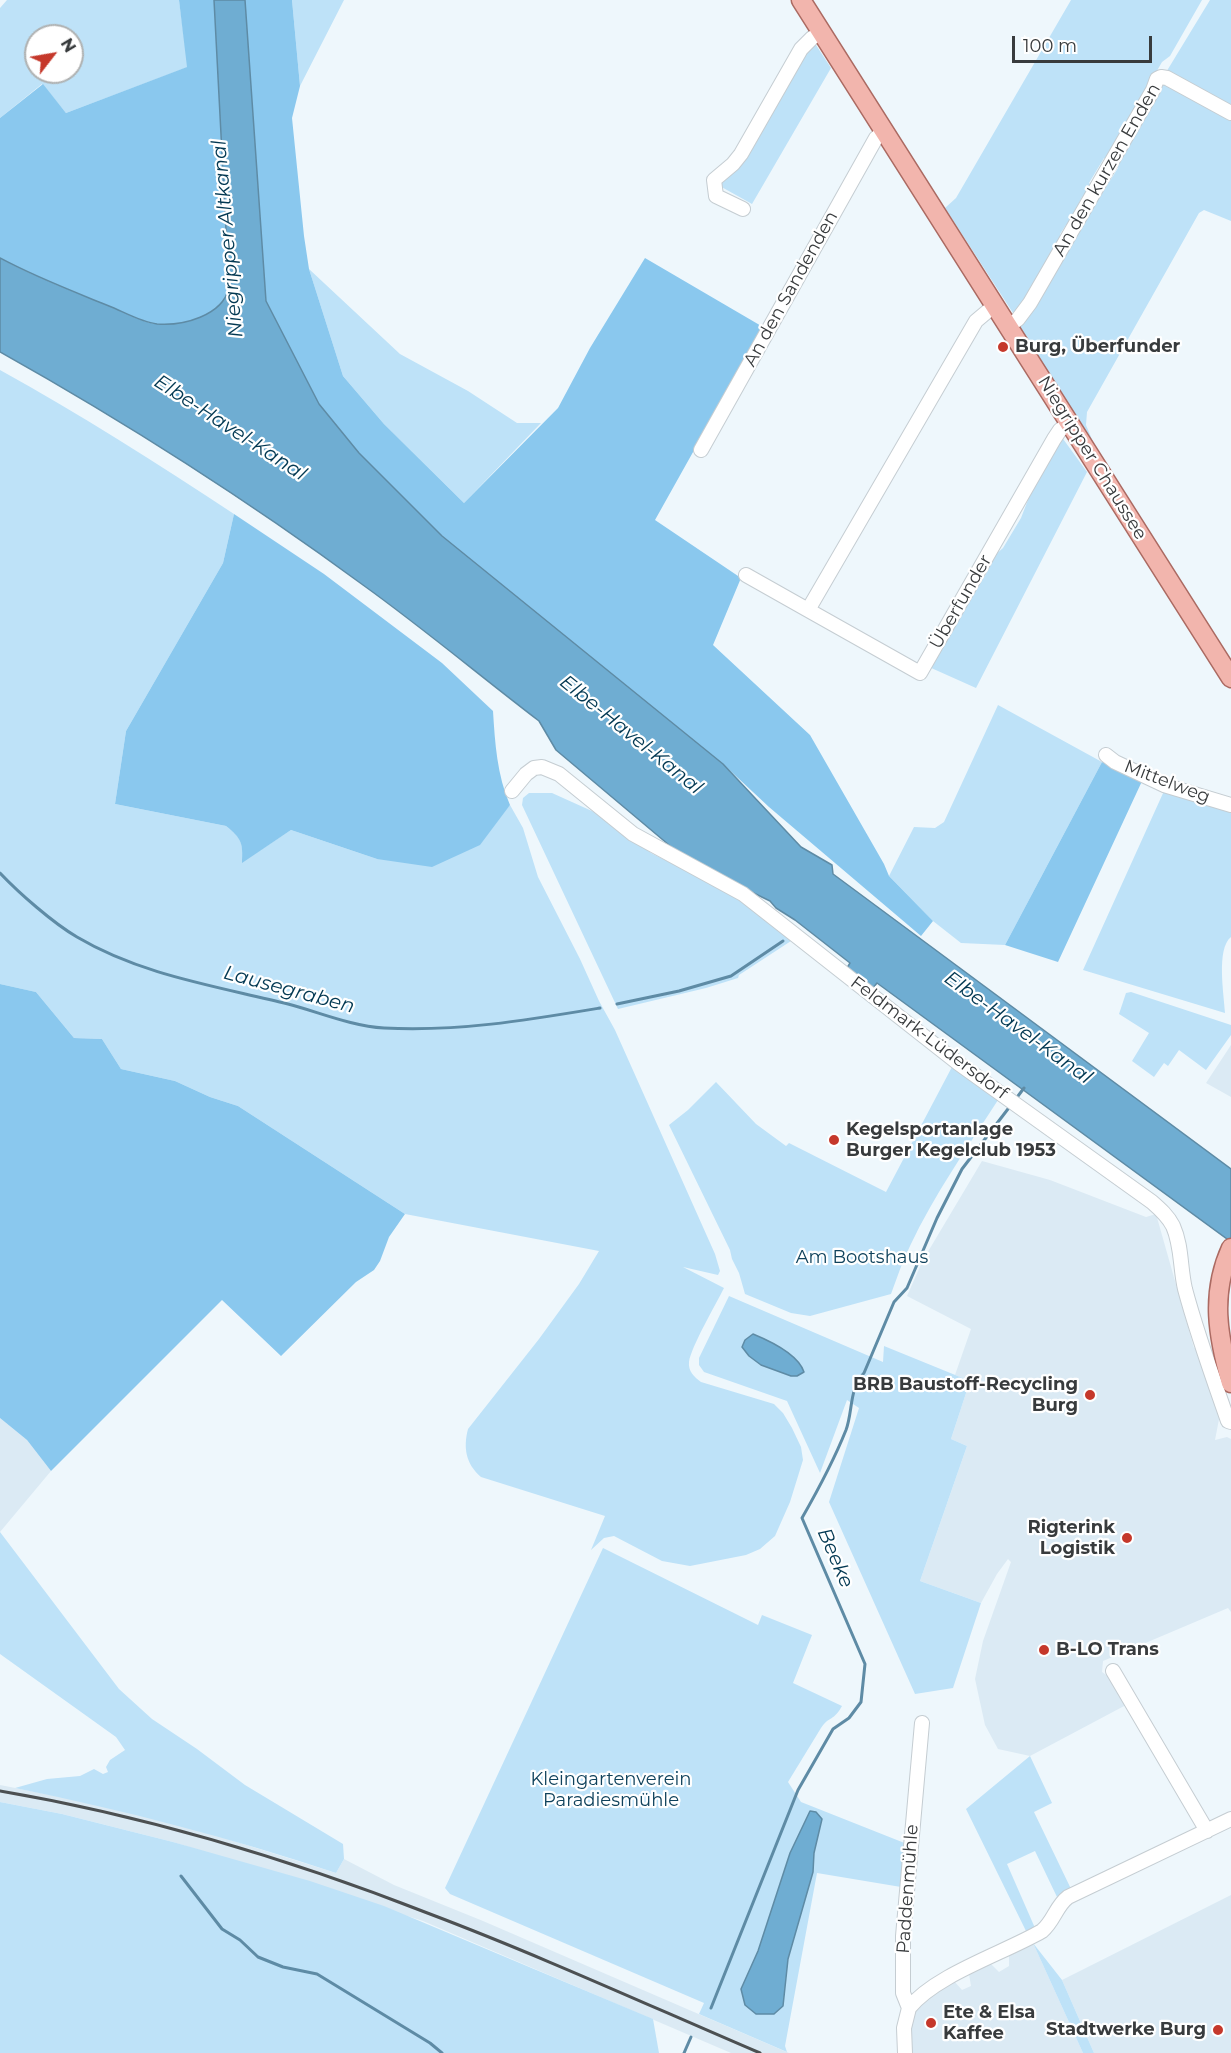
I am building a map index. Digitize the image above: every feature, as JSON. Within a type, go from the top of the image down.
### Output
[{"type":"main road","name":"Niegripper Chaussee","points":[[801,0],[1231,678]]},
{"type":"main road","points":[[1230,1250],[1220,1281],[1217,1309],[1220,1343],[1231,1383]]},
{"type":"street","points":[[743,209],[716,196],[714,180],[741,154],[797,56],[809,40],[821,32]]},
{"type":"street","name":"An den kurzen Enden","points":[[1008,327],[1018,319],[1030,303],[1153,90],[1157,79],[1167,78],[1231,113]]},
{"type":"street","name":"An den Sandenden","points":[[701,450],[876,138],[884,131]]},
{"type":"street","points":[[808,610],[976,321],[995,305]]},
{"type":"street","name":"Überfunder","points":[[746,575],[920,673],[1054,438],[1070,423]]},
{"type":"street","name":"Mittelweg","points":[[1106,755],[1115,762],[1164,785],[1231,805]]},
{"type":"street","name":"Feldmark-Lüdersdorf","points":[[512,791],[534,768],[542,767],[559,774],[633,834],[743,894],[950,1057],[1152,1202],[1169,1220],[1180,1251],[1183,1280],[1190,1305],[1228,1421],[1231,1422]]},
{"type":"street","points":[[1113,1671],[1207,1831]]},
{"type":"street","name":"Paddenmühle","points":[[905,2053],[904,2028],[909,2008],[903,1992],[903,1936],[922,1723]]},
{"type":"street","points":[[909,2008],[938,1984],[1042,1931],[1052,1923],[1058,1907],[1068,1897],[1231,1819]]},
{"type":"shaded area","points":[[179,0],[214,0],[229,288],[225,298],[218,306],[200,318],[178,324],[151,323],[54,284],[0,258],[0,118],[43,84],[66,113],[187,67]]},
{"type":"shaded area","points":[[245,0],[292,0],[300,86],[292,118],[304,236],[309,269],[343,376],[384,424],[464,503],[558,408],[590,348],[645,258],[763,327],[655,520],[741,578],[713,645],[810,735],[889,876],[933,921],[921,936],[769,807],[723,764],[442,536],[359,453],[319,404],[266,301]]},
{"type":"shaded area","points":[[234,514],[324,574],[442,663],[493,711],[499,771],[510,805],[480,845],[432,867],[377,859],[291,830],[242,863],[240,842],[226,826],[115,804],[126,731],[223,563]]},
{"type":"shaded area","points":[[1102,762],[1143,779],[1058,962],[1005,945]]},
{"type":"shaded area","points":[[0,984],[36,992],[74,1038],[102,1039],[121,1069],[175,1081],[210,1097],[238,1106],[405,1214],[389,1237],[374,1270],[356,1282],[281,1356],[222,1300],[51,1471],[27,1440],[0,1418]]},
{"type":"shaded area","points":[[1231,1045],[1231,1097],[1206,1083]]},
{"type":"shaded area","name":"BRB Baustoff-Recycling Burg","points":[[982,1161],[1050,1180],[1146,1217],[1156,1214],[1194,1348],[1198,1346],[1220,1414],[1215,1440],[1227,1437],[1231,1439],[1231,1612],[1228,1608],[1103,1661],[1102,1672],[1112,1679],[1126,1705],[1030,1756],[998,1749],[985,1725],[975,1679],[983,1641],[1011,1562],[1008,1559],[981,1603],[920,1581],[967,1446],[951,1439],[970,1381],[955,1375],[971,1329],[907,1296],[923,1260]]},
{"type":"shaded area","points":[[0,1418],[27,1440],[51,1471],[0,1532]]},
{"type":"shaded area","points":[[0,1785],[82,1801],[186,1826],[336,1873],[344,1859],[394,1885],[789,2053],[731,2053],[423,1921],[173,1842],[62,1814],[0,1802]]},
{"type":"shaded area","points":[[1231,1895],[1231,2053],[1094,2053],[1062,1980]]},
{"type":"shaded area","points":[[1033,1943],[1083,2053],[911,2053],[912,2014],[927,1998],[954,1981],[962,1990],[971,1986],[969,1974],[991,1964],[999,1972],[1009,1966],[1009,1954]]},
{"type":"green space","points":[[7,0],[179,0],[188,67],[66,113],[42,84],[0,118],[0,8]]},
{"type":"green space","points":[[292,0],[344,0],[300,86]]},
{"type":"green space","points":[[1071,0],[1202,0],[1170,56],[1162,62],[1089,183],[1093,187],[1086,199],[1082,197],[1078,205],[1079,212],[1060,234],[1062,240],[1036,284],[1029,289],[1031,295],[1015,316],[945,208],[956,198]]},
{"type":"green space","points":[[1210,0],[1231,0],[1231,110],[1165,74]]},
{"type":"green space","points":[[814,42],[831,68],[752,204],[718,185],[793,67]]},
{"type":"green space","points":[[1160,82],[1231,116],[1231,221],[1204,210],[1199,213],[1087,412],[1086,425],[1093,442],[1018,327],[1118,168],[1113,165]]},
{"type":"green space","points":[[309,269],[400,354],[468,391],[517,423],[541,423],[464,503],[384,424],[343,376]]},
{"type":"green space","points":[[0,370],[118,439],[234,514],[223,563],[126,731],[115,804],[226,826],[240,841],[242,862],[291,830],[377,859],[504,810],[510,805],[523,828],[538,877],[615,1030],[715,1254],[720,1271],[718,1275],[683,1267],[724,1288],[694,1346],[689,1362],[691,1371],[701,1382],[774,1404],[783,1413],[801,1447],[803,1460],[790,1502],[775,1536],[760,1549],[746,1555],[690,1566],[662,1561],[614,1536],[604,1538],[591,1550],[605,1516],[481,1477],[472,1467],[466,1449],[468,1429],[539,1339],[579,1284],[599,1251],[405,1214],[238,1106],[210,1097],[175,1081],[121,1069],[102,1039],[74,1038],[36,992],[0,984]]},
{"type":"green space","points":[[1061,436],[1087,472],[976,688],[929,667],[975,586],[985,576],[994,556],[1003,548],[1021,518],[1036,479]]},
{"type":"green space","points":[[998,705],[1102,762],[1005,945],[961,943],[933,921],[889,876],[914,827],[935,828],[944,822]]},
{"type":"green space","points":[[1164,791],[1231,808],[1231,937],[1226,943],[1222,961],[1225,1013],[1083,970]]},
{"type":"green space","points":[[529,793],[552,793],[603,816],[651,853],[732,894],[791,941],[739,975],[738,978],[618,1009],[522,805],[523,798]]},
{"type":"green space","points":[[1131,992],[1231,1025],[1231,1035],[1206,1070],[1179,1050],[1168,1066],[1164,1063],[1154,1077],[1132,1061],[1149,1033],[1119,1014],[1126,993]]},
{"type":"green space","name":"Am Bootshaus","points":[[953,1065],[998,1100],[951,1172],[919,1227],[891,1294],[810,1316],[791,1313],[745,1294],[730,1250],[669,1125],[716,1082],[756,1124],[786,1146],[789,1143],[886,1192]]},
{"type":"green space","points":[[729,1296],[883,1362],[884,1346],[970,1381],[951,1439],[967,1446],[920,1581],[981,1603],[953,1688],[915,1694],[829,1502],[859,1408],[847,1400],[820,1473],[787,1401],[704,1372],[699,1365],[699,1358]]},
{"type":"green space","points":[[0,1532],[119,1689],[152,1719],[245,1785],[343,1844],[344,1859],[336,1873],[177,1826],[15,1788],[47,1779],[80,1776],[94,1769],[103,1774],[108,1772],[106,1767],[110,1760],[125,1750],[116,1737],[0,1654]]},
{"type":"green space","name":"Kleingartenverein Paradiesmühle","points":[[603,1548],[758,1625],[762,1615],[812,1635],[793,1683],[842,1706],[821,1728],[788,1782],[801,1802],[907,1844],[901,1887],[817,1873],[785,2046],[787,2052],[699,2014],[704,2003],[450,1894],[445,1888]],"holes":[[[822,1819],[814,1853],[813,1872],[788,1959],[783,2006],[741,1989],[758,1951],[790,1853]]]},
{"type":"green space","points":[[1030,1756],[1052,1803],[1034,1812],[1072,1891],[1057,1897],[1035,1851],[1007,1864],[1035,1928],[1026,1931],[966,1809]]},
{"type":"green space","points":[[0,1802],[62,1814],[173,1842],[310,1881],[384,1906],[653,2019],[659,2053],[0,2053]]},
{"type":"green space","points":[[1033,1943],[1062,1980],[1094,2053],[1083,2053]]},
{"type":"water","points":[[214,0],[245,0],[266,301],[319,404],[359,453],[442,536],[723,764],[801,847],[832,865],[833,874],[1231,1169],[1231,1242],[877,983],[873,988],[847,968],[850,963],[776,908],[770,901],[688,861],[556,750],[539,721],[363,585],[185,463],[0,352],[0,258],[54,284],[151,323],[167,324],[189,321],[210,312],[225,298],[229,288]]},
{"type":"water","points":[[753,1334],[790,1354],[801,1365],[804,1372],[791,1376],[761,1365],[742,1347],[745,1340]]},
{"type":"water","points":[[810,1811],[816,1812],[822,1819],[814,1853],[813,1872],[788,1959],[783,2006],[774,2014],[756,2014],[745,2005],[741,1989],[758,1951],[790,1853]]},
{"type":"waterway","name":"Lausegraben","points":[[0,873],[58,924],[101,950],[180,978],[288,1004],[359,1025],[411,1029],[465,1027],[600,1008]]},
{"type":"waterway","name":"Lausegraben","points":[[617,1004],[679,991],[731,976],[783,941]]},
{"type":"waterway","name":"Beeke","points":[[1015,1100],[1024,1088]]},
{"type":"waterway","name":"Beeke","points":[[711,2008],[798,1790],[833,1729],[849,1718],[861,1702],[865,1664],[802,1518],[846,1430],[856,1386],[864,1373],[894,1302],[907,1288],[937,1218],[962,1169],[1011,1105]]},
{"type":"waterway","points":[[181,1876],[222,1929],[240,1940],[258,1957],[283,1967],[317,1974],[430,2043],[442,2053]]},
{"type":"waterway","name":"Beeke","points":[[684,2053],[691,2037]]},
{"type":"railway","points":[[0,1791],[110,1813],[164,1827],[272,1858],[378,1894],[513,1947],[760,2053]]},
{"type":"place","name":"Burg, Überfunder","points":[[1003,347]]},
{"type":"place","name":"Kegelsportanlage Burger Kegelclub 1953","points":[[834,1140]]},
{"type":"place","name":"BRB Baustoff-Recycling Burg","points":[[1090,1395]]},
{"type":"place","name":"Rigterink Logistik","points":[[1127,1538]]},
{"type":"place","name":"B-LO Trans","points":[[1044,1650]]},
{"type":"place","name":"Ete & Elsa Kaffee","points":[[931,2023]]},
{"type":"place","name":"Stadtwerke Burg","points":[[1218,2030]]},
{"type":"water label","name":"Niegripper Altkanal","points":[[228,239]]},
{"type":"water label","name":"Elbe-Havel-Kanal","points":[[230,428]]},
{"type":"water label","name":"Elbe-Havel-Kanal","points":[[631,735]]},
{"type":"water label","name":"Elbe-Havel-Kanal","points":[[1018,1028]]}]
